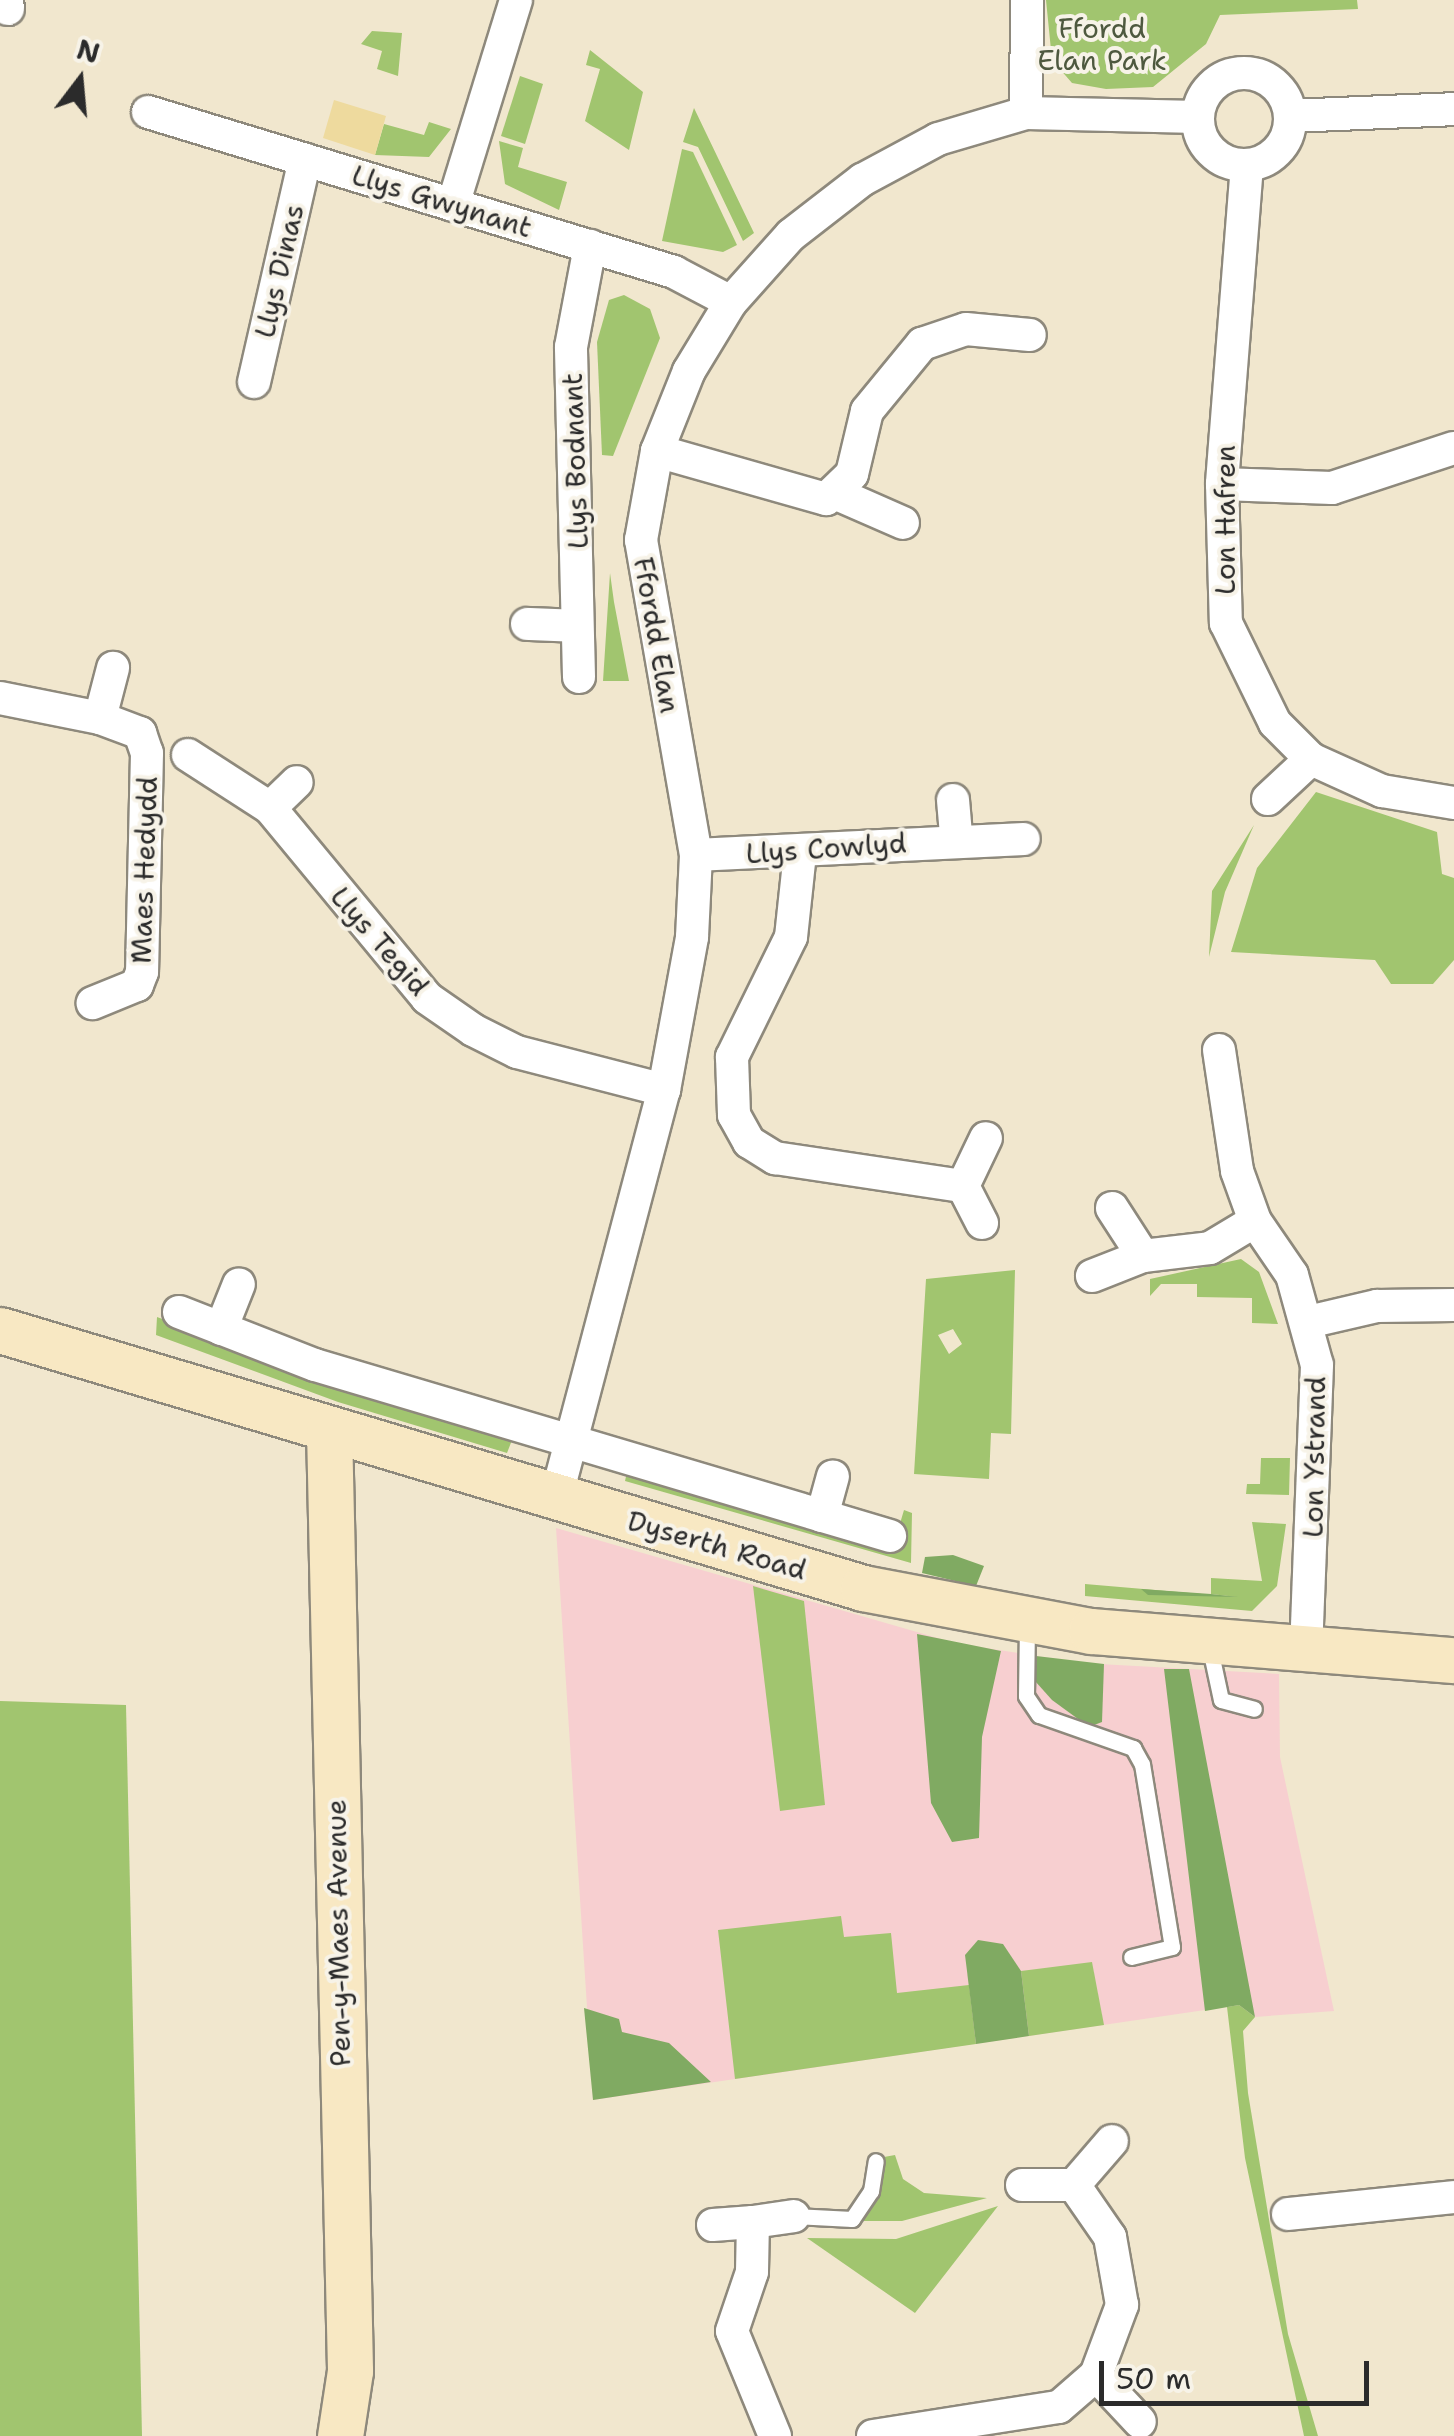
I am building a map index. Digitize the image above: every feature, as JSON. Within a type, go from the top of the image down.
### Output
[{"type":"main road","name":"Dyserth Road","points":[[0,1330],[862,1588],[1027,1620],[1208,1640],[1454,1660]]},
{"type":"main road","name":"Pen-y-Maes Avenue","points":[[329,1429],[350,2371],[340,2436]]},
{"type":"street","points":[[453,204],[516,0]]},
{"type":"street","points":[[1026,113],[1027,0]]},
{"type":"street","points":[[1245,73],[1281,90],[1290,116],[1274,154],[1247,165],[1218,157],[1198,118],[1208,91],[1245,73]]},
{"type":"street","points":[[1290,116],[1454,108]]},
{"type":"street","name":"Llys Gwynant","points":[[148,112],[590,246],[731,302]]},
{"type":"street","name":"Ffordd Elan","points":[[556,1498],[684,1005],[696,854],[645,586],[641,540],[657,451],[731,302],[791,235],[862,180],[938,139],[1026,113],[1198,118]]},
{"type":"street","name":"Llys Dinas","points":[[254,382],[305,160]]},
{"type":"street","name":"Lon Hafren","points":[[1247,165],[1222,484],[1226,623],[1275,723],[1312,759],[1382,791],[1454,802]]},
{"type":"street","name":"Llys Bodnant","points":[[579,677],[571,347],[590,246]]},
{"type":"street","points":[[837,494],[867,411],[922,344],[966,329],[1030,336]]},
{"type":"street","points":[[1222,484],[1332,488],[1454,448]]},
{"type":"street","points":[[657,451],[810,498],[837,494],[903,523]]},
{"type":"street","points":[[526,624],[576,626]]},
{"type":"street","points":[[100,718],[113,668]]},
{"type":"street","name":"Maes Hedydd","points":[[0,698],[100,718],[140,733],[151,784],[142,972],[136,985],[93,1003]]},
{"type":"street","name":"Llys Tegid","points":[[188,755],[270,808],[427,998],[517,1052],[664,1090]]},
{"type":"street","points":[[1268,799],[1312,759]]},
{"type":"street","points":[[270,808],[297,782]]},
{"type":"street","points":[[954,800],[956,838]]},
{"type":"street","name":"Llys Cowlyd","points":[[696,854],[800,852],[956,838],[1024,839]]},
{"type":"street","points":[[800,852],[791,937],[732,1057],[734,1115],[748,1142],[774,1158],[963,1186]]},
{"type":"street","name":"Lon Ystrand","points":[[1219,1050],[1255,1221],[1308,1322],[1317,1365],[1306,1648]]},
{"type":"street","points":[[963,1186],[986,1138]]},
{"type":"street","points":[[963,1186],[982,1223]]},
{"type":"street","points":[[1112,1208],[1143,1256]]},
{"type":"street","points":[[1092,1276],[1143,1256],[1210,1248],[1255,1221]]},
{"type":"street","points":[[221,1329],[239,1284]]},
{"type":"street","points":[[1308,1322],[1376,1306],[1454,1305]]},
{"type":"street","points":[[179,1312],[571,1444],[890,1536]]},
{"type":"street","points":[[822,1516],[833,1476]]},
{"type":"street","points":[[1074,2185],[1112,2141]]},
{"type":"street","points":[[873,2436],[1059,2407],[1096,2375],[1122,2305],[1118,2264],[1097,2211],[1074,2185],[1022,2185]]},
{"type":"street","points":[[1288,2214],[1454,2197]]},
{"type":"street","points":[[713,2226],[794,2216]]},
{"type":"street","points":[[753,2222],[752,2272],[732,2331],[774,2436]]},
{"type":"street","points":[[1096,2375],[1145,2429]]},
{"type":"lane","points":[[1027,1620],[1026,1696],[1039,1716],[1133,1748],[1142,1764],[1172,1947],[1132,1956]]},
{"type":"lane","points":[[1208,1640],[1220,1700],[1254,1709]]},
{"type":"lane","points":[[794,2216],[852,2219],[871,2191],[876,2161]]},
{"type":"shaded area","points":[[556,1528],[955,1643],[1081,1663],[1279,1674],[1280,1757],[1334,2011],[1255,2017],[1239,2005],[593,2100]]},
{"type":"green space","name":"Ffordd Elan Park","points":[[1046,0],[1357,0],[1358,9],[1220,15],[1206,44],[1153,87],[1106,89],[1072,83],[1052,60]]},
{"type":"green space","points":[[372,31],[402,33],[398,76],[377,69],[382,51],[361,44]]},
{"type":"green space","points":[[590,50],[643,92],[629,150],[585,121],[600,69],[586,65]]},
{"type":"green space","points":[[520,76],[543,84],[525,144],[501,136]]},
{"type":"green space","points":[[694,108],[754,233],[743,241],[698,147],[683,142]]},
{"type":"green space","points":[[429,122],[451,129],[429,157],[375,155],[384,124],[424,135]]},
{"type":"green space","points":[[499,141],[523,148],[518,167],[567,182],[559,210],[505,184]]},
{"type":"green space","points":[[682,149],[693,152],[737,245],[723,252],[662,241]]},
{"type":"green space","points":[[624,295],[650,309],[660,338],[613,456],[602,455],[597,342],[609,300]]},
{"type":"green space","points":[[610,573],[614,602],[629,681],[603,681]]},
{"type":"green space","points":[[1316,792],[1437,832],[1442,874],[1454,878],[1454,960],[1433,984],[1391,984],[1375,960],[1231,952],[1257,868]]},
{"type":"green space","points":[[1254,825],[1225,892],[1209,957],[1212,891]]},
{"type":"green space","points":[[1241,1259],[1259,1272],[1278,1324],[1252,1323],[1252,1298],[1197,1297],[1197,1284],[1161,1284],[1150,1296],[1150,1279]]},
{"type":"green space","points":[[1015,1270],[1011,1434],[991,1433],[989,1479],[914,1474],[926,1279]],"holes":[[[953,1329],[962,1344],[949,1354],[938,1335]]]},
{"type":"green space","points":[[157,1317],[269,1359],[512,1440],[507,1453],[338,1402],[156,1335]]},
{"type":"green space","points":[[1261,1458],[1290,1458],[1289,1495],[1246,1494],[1247,1484],[1260,1484]]},
{"type":"green space","points":[[627,1472],[893,1547],[904,1510],[912,1513],[911,1563],[625,1481]]},
{"type":"green space","points":[[1252,1522],[1286,1524],[1277,1586],[1252,1611],[1085,1596],[1085,1584],[1237,1597],[1211,1594],[1211,1578],[1262,1581]]},
{"type":"green space","points":[[953,1555],[984,1566],[976,1586],[922,1573],[925,1557]]},
{"type":"green space","points":[[753,1586],[804,1601],[825,1805],[780,1811]]},
{"type":"green space","points":[[1141,1589],[1211,1594],[1238,1597],[1148,1595]]},
{"type":"green space","points":[[917,1634],[1001,1651],[982,1737],[979,1838],[952,1842],[931,1803]]},
{"type":"green space","points":[[1036,1656],[1104,1664],[1102,1722],[1089,1727],[1052,1700],[1035,1681]]},
{"type":"green space","points":[[1164,1669],[1189,1669],[1255,2017],[1239,2005],[1205,2011]]},
{"type":"green space","points":[[0,1701],[126,1705],[142,2436],[0,2436]]},
{"type":"green space","points":[[841,1916],[844,1937],[891,1933],[897,1993],[969,1985],[976,2044],[735,2079],[718,1930]]},
{"type":"green space","points":[[978,1940],[1003,1944],[1021,1971],[1029,2036],[976,2044],[965,1955]]},
{"type":"green space","points":[[1092,1962],[1104,2025],[1029,2036],[1021,1971]]},
{"type":"green space","points":[[1239,2005],[1255,2017],[1243,2031],[1248,2093],[1288,2334],[1318,2436],[1304,2436],[1245,2158],[1227,2007]]},
{"type":"green space","points":[[584,2008],[619,2019],[622,2032],[669,2043],[711,2082],[593,2100]]},
{"type":"green space","points":[[895,2155],[903,2179],[924,2193],[987,2198],[902,2221],[857,2221],[884,2157]]},
{"type":"green space","points":[[998,2206],[915,2313],[807,2238],[896,2239]]},
{"type":"sand","points":[[334,100],[386,116],[375,155],[323,138]]}]
